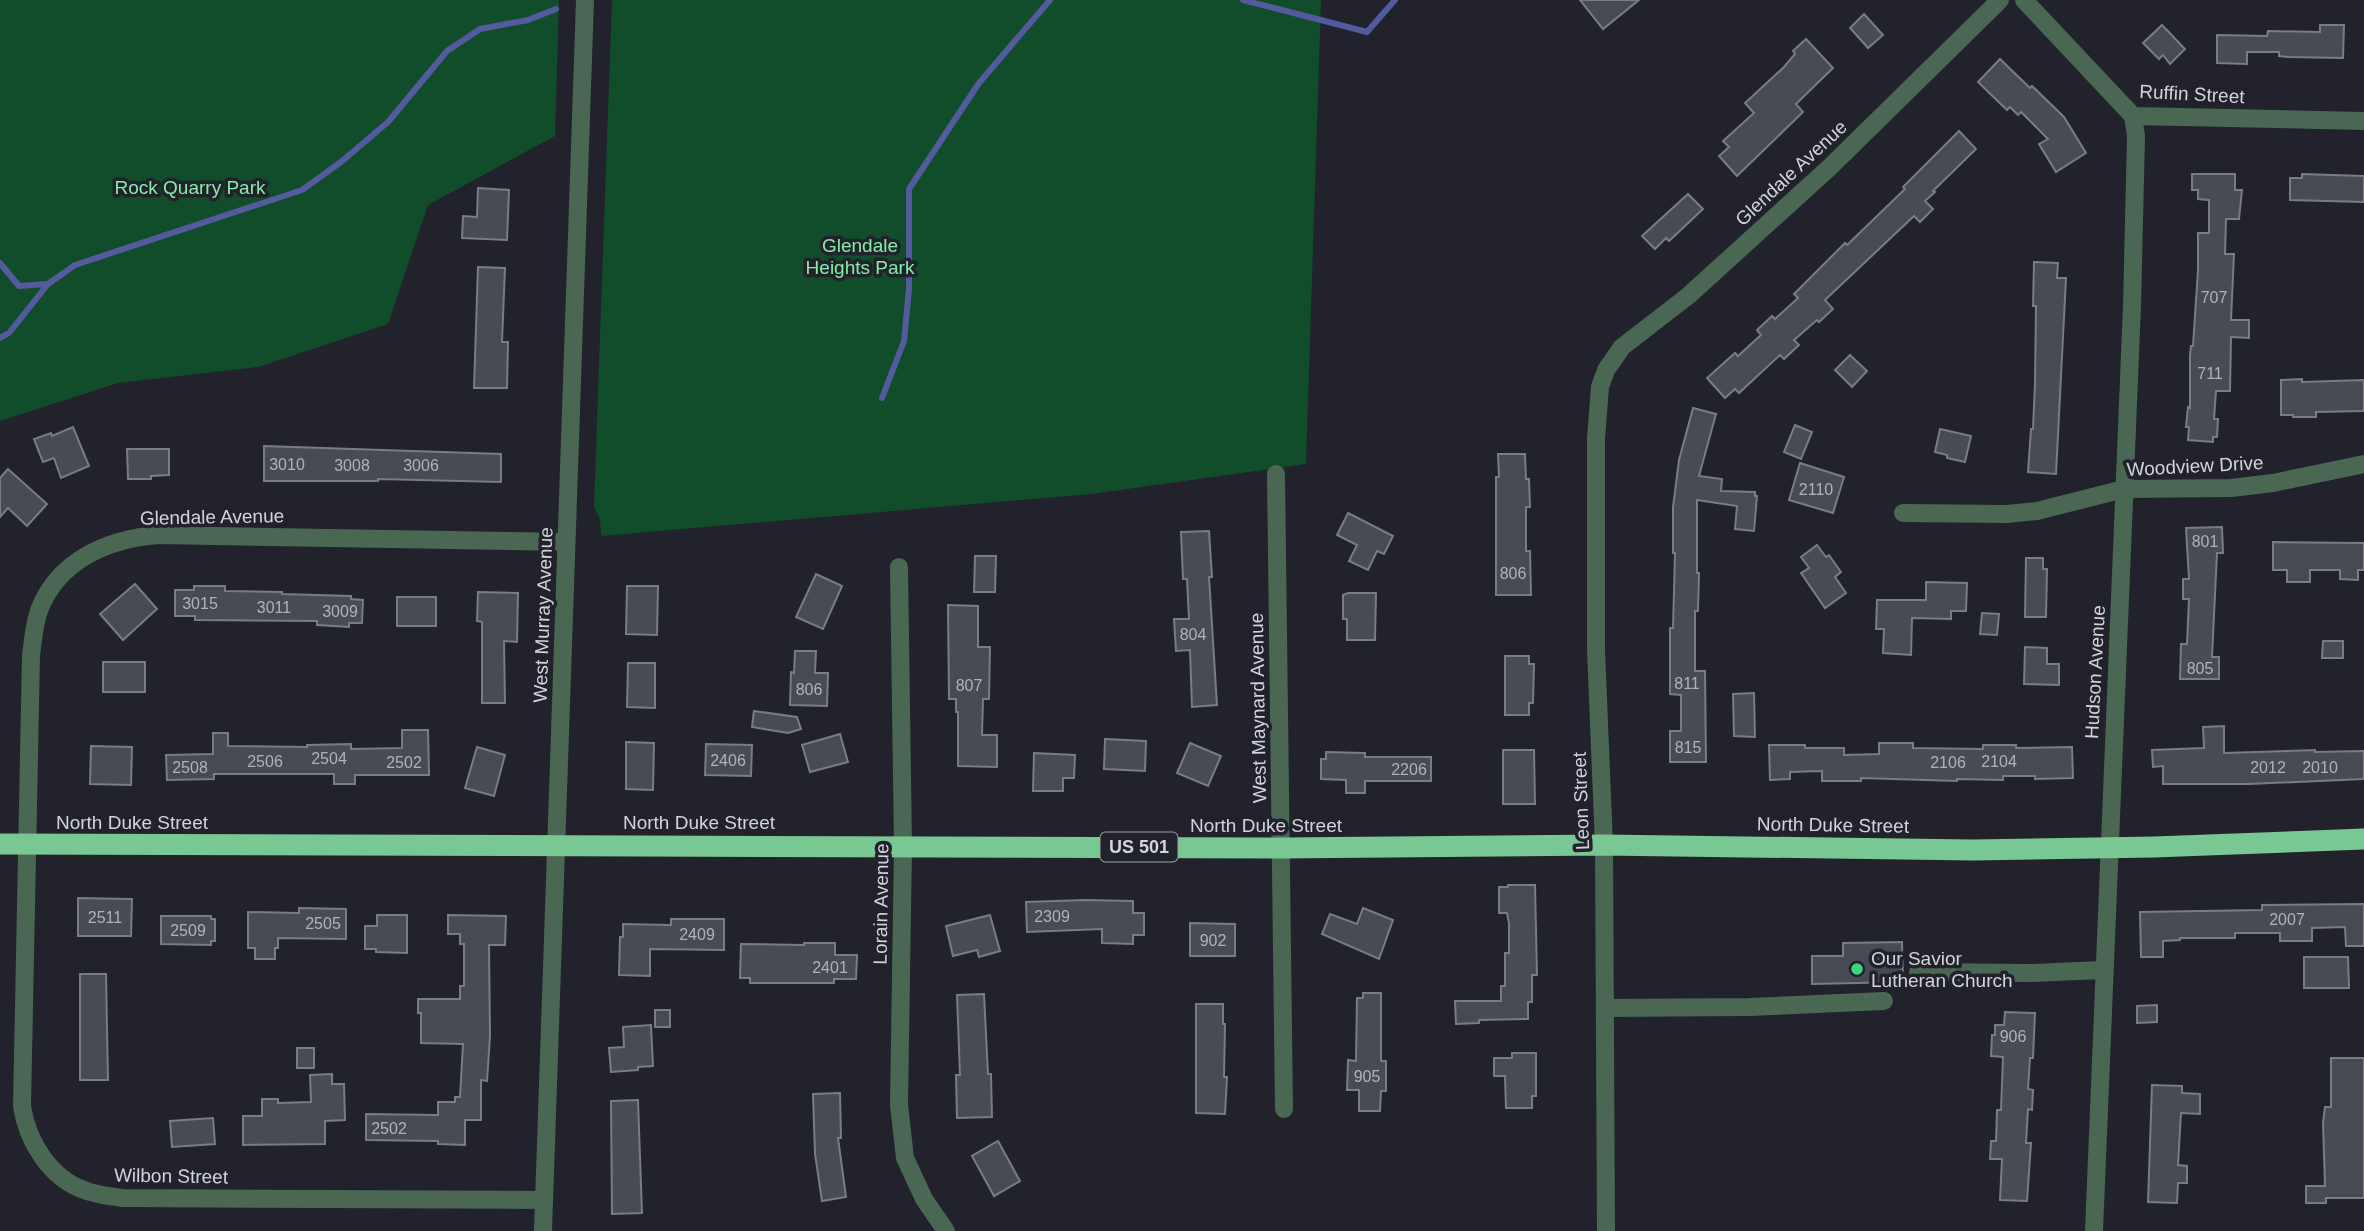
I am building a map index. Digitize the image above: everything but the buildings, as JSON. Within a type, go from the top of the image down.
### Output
[{"type":"highway","name":"North Duke Street","points":[[0,844],[1281,848],[1604,845],[1973,849],[2108,848],[2364,839]]},
{"type":"street","name":"West Murray Avenue","points":[[543,1231],[585,0]]},
{"type":"street","name":"Glendale Avenue","points":[[1606,370],[1622,347],[1688,296],[1830,167],[2000,0]]},
{"type":"street","name":"Ruffin Street","points":[[2024,0],[2133,116],[2364,121]]},
{"type":"street","name":"Hudson Avenue","points":[[2094,1231],[2132,306],[2136,136],[2133,116]]},
{"type":"street","name":"Leon Street","points":[[1606,370],[1598,403],[1596,438],[1597,650],[1604,845],[1606,1231]]},
{"type":"street","name":"Woodview Drive","points":[[1903,513],[2007,514],[2037,511],[2124,489],[2252,485],[2364,464]]},
{"type":"street","name":"West Maynard Avenue","points":[[1276,474],[1284,1109]]},
{"type":"street","name":"Glendale Avenue","points":[[26,845],[31,656],[35,625],[40,608],[66,571],[100,547],[158,535],[566,542]]},
{"type":"street","name":"Lorain Avenue","points":[[900,567],[903,846],[899,1105],[905,1158],[924,1199],[946,1231]]},
{"type":"street","name":"Wilbon Street","points":[[26,845],[22,1106],[25,1125],[32,1140],[54,1170],[65,1179],[82,1190],[122,1198],[544,1200]]},
{"type":"street","points":[[1918,972],[2032,973],[2103,970]]},
{"type":"street","points":[[1605,1009],[1750,1007],[1884,1000]]},
{"type":"green space","name":"Rock Quarry Park","points":[[0,0],[559,0],[555,136],[428,205],[388,324],[258,367],[118,383],[0,421]]},
{"type":"green space","name":"Glendale Heights Park","points":[[612,0],[1321,0],[1306,464],[1091,494],[601,536],[600,520],[594,506]]},
{"type":"waterway","points":[[882,398],[904,341],[909,289],[909,189],[979,83],[1050,0]]},
{"type":"waterway","points":[[1243,0],[1367,32],[1395,0]]},
{"type":"waterway","points":[[0,338],[9,333],[48,284],[75,265],[302,190],[341,162],[388,122],[447,51],[480,29],[528,20],[556,9]]},
{"type":"waterway","points":[[0,263],[19,286],[47,284]]},
{"type":"place","name":"Our Savior Lutheran Church","points":[[1857,969]]}]
